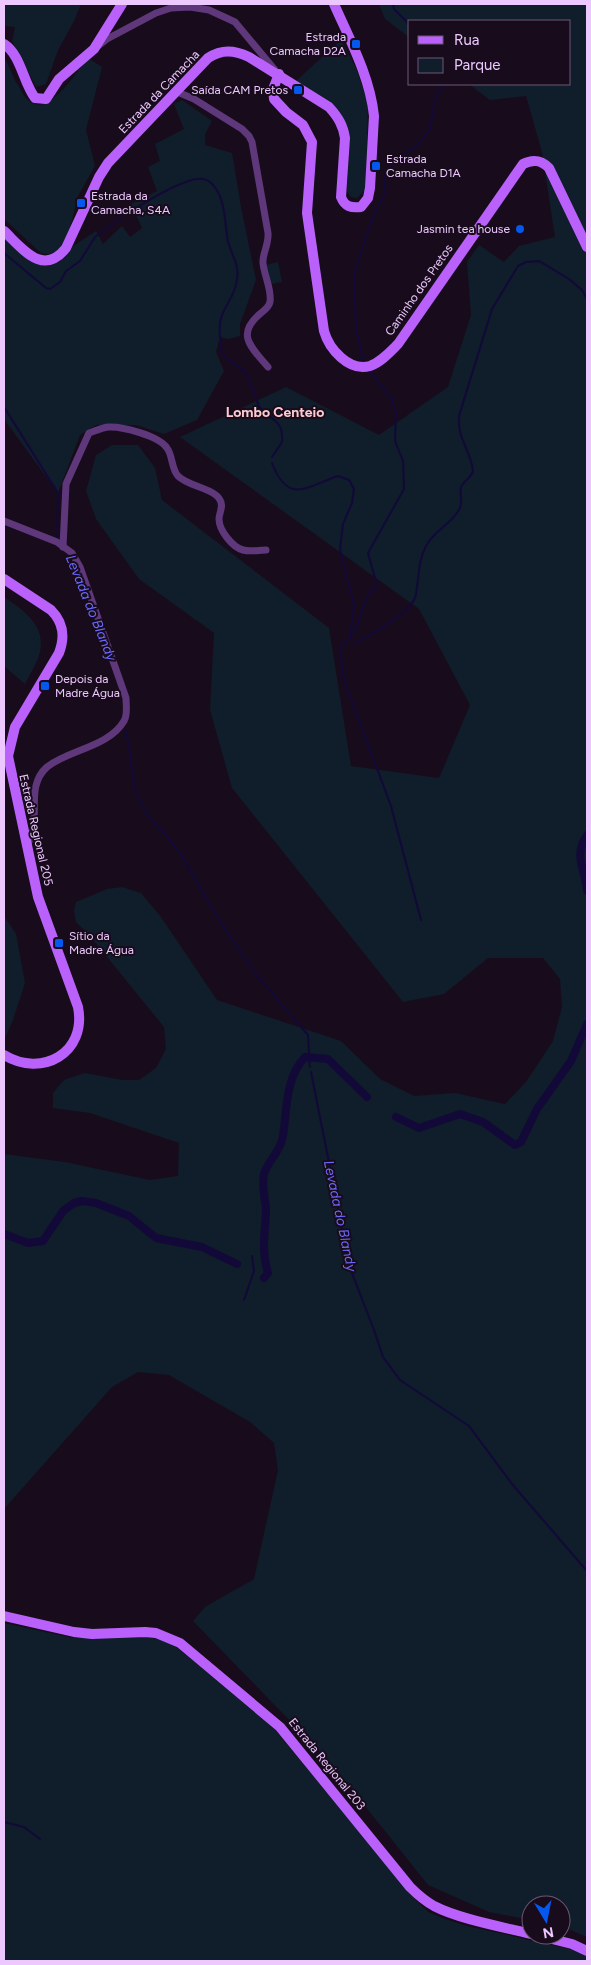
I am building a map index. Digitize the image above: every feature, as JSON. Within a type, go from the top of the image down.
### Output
[{"type":"main road","points":[[4,44],[17,60],[28,89],[35,98],[46,100],[59,79],[94,49],[122,4]]},
{"type":"main road","name":"Estrada da Camacha","points":[[4,231],[26,252],[38,260],[50,261],[60,256],[66,248],[99,177],[108,163],[208,58],[225,51],[249,56],[328,107],[338,116],[345,138],[341,197],[344,204],[348,207],[361,207],[366,202],[369,194],[373,106],[368,84],[334,4]]},
{"type":"main road","name":"Caminho dos Pretos","points":[[278,74],[273,89],[274,99],[286,112],[303,125],[312,142],[307,213],[324,331],[330,347],[350,363],[368,366],[383,359],[398,344],[523,164],[534,160],[549,168],[587,247]]},
{"type":"main road","name":"Estrada Regional 205","points":[[4,579],[51,610],[57,616],[63,635],[59,653],[15,727],[8,748],[9,766],[38,897],[78,1006],[80,1021],[75,1039],[69,1048],[58,1058],[46,1063],[30,1064],[18,1062],[4,1055]]},
{"type":"main road","name":"Estrada Regional 203","points":[[4,1616],[74,1632],[92,1634],[145,1632],[164,1635],[175,1641],[202,1660],[280,1726],[410,1887],[419,1895],[434,1906],[449,1912],[521,1931]]},
{"type":"main road","points":[[571,1944],[587,1951]]},
{"type":"street","points":[[94,49],[107,39],[156,13],[171,8],[190,7],[209,10],[235,22],[278,74]]},
{"type":"street","points":[[175,91],[194,99],[242,129],[252,142],[268,233],[269,243],[262,262],[270,301],[266,309],[249,324],[247,332],[249,342],[268,367]]},
{"type":"street","points":[[63,547],[66,484],[89,433],[108,427],[133,431],[159,440],[168,449],[177,475],[190,485],[212,493],[220,500],[222,506],[219,516],[220,525],[223,532],[236,546],[247,551],[266,550]]},
{"type":"street","points":[[4,521],[57,542],[72,553],[80,567],[126,698],[126,716],[111,736],[48,766],[37,778],[34,790],[35,808],[33,824],[30,841],[26,846]]},
{"type":"green space","points":[[4,4],[81,4],[58,50],[46,84],[36,87],[12,41],[15,27],[4,26]]},
{"type":"green space","points":[[379,4],[587,4],[587,1937],[571,1930],[571,1895],[521,1895],[521,1918],[489,1912],[428,1885],[329,1761],[193,1621],[205,1607],[254,1579],[278,1470],[274,1443],[250,1422],[169,1375],[138,1372],[112,1387],[4,1509],[4,1154],[65,1162],[150,1180],[178,1176],[179,1143],[90,1113],[53,1108],[53,1093],[64,1080],[85,1073],[122,1080],[139,1080],[156,1068],[166,1049],[164,1027],[90,936],[76,922],[74,911],[76,902],[107,889],[122,887],[141,893],[161,917],[217,1000],[341,1041],[380,1079],[414,1096],[455,1093],[505,1104],[526,1082],[553,1041],[562,1007],[560,979],[543,958],[488,958],[444,994],[403,1002],[232,788],[210,710],[214,633],[139,579],[96,519],[86,491],[96,455],[112,445],[138,445],[155,468],[162,500],[329,628],[351,766],[439,778],[470,705],[419,609],[180,437],[286,387],[379,435],[448,387],[471,315],[467,262],[479,245],[504,262],[519,246],[555,237],[542,152],[526,96],[490,100],[470,85],[571,85],[571,20],[408,20],[408,36],[385,19]]},
{"type":"green space","points":[[341,40],[356,68],[368,103],[366,189],[357,198],[351,197],[347,191],[349,153],[346,132],[339,113],[295,82]]},
{"type":"green space","points":[[4,58],[26,98],[32,103],[40,104],[56,97],[88,58],[102,67],[86,130],[95,166],[78,196],[66,245],[51,254],[41,253],[4,219]]},
{"type":"green space","points":[[182,100],[212,121],[205,134],[205,145],[232,153],[256,280],[240,324],[240,336],[228,339],[220,337],[216,352],[224,371],[197,420],[164,434],[136,425],[96,425],[80,435],[58,493],[4,419],[4,236],[29,260],[43,265],[58,263],[72,247],[96,231],[103,244],[122,226],[130,237],[142,228],[131,204],[157,191],[148,167],[160,161],[155,144],[184,129],[174,104]]},
{"type":"green space","points":[[278,262],[282,282],[270,284],[266,265]]},
{"type":"green space","points":[[4,597],[31,619],[40,634],[40,652],[25,684],[4,666]]},
{"type":"green space","points":[[4,916],[16,934],[25,983],[13,1020],[4,1040]]},
{"type":"green space","points":[[4,1623],[73,1638],[149,1636],[171,1643],[239,1697],[273,1727],[412,1896],[428,1912],[467,1926],[521,1938],[521,1945],[552,1945],[579,1951],[587,1955],[587,1961],[4,1961]]},
{"type":"waterway","points":[[393,4],[394,9],[408,23]]},
{"type":"waterway","points":[[364,362],[356,328],[354,275],[372,219],[384,195],[386,172],[394,162],[416,146],[430,129],[435,100],[442,85]]},
{"type":"waterway","points":[[121,217],[174,187],[195,179],[208,181],[218,192],[221,199],[228,241],[237,267],[235,289],[220,322],[222,351],[228,360],[241,368],[247,375],[259,406],[281,428],[282,442],[272,457]]},
{"type":"waterway","points":[[4,253],[46,288],[50,289],[60,282],[66,271],[80,261],[95,237],[120,219]]},
{"type":"waterway","points":[[355,643],[390,622],[413,601],[416,594],[421,558],[426,546],[433,536],[456,515],[460,507],[461,487],[473,472],[460,432],[459,416],[492,309],[518,266],[526,262],[539,261],[569,279],[582,290],[587,299]]},
{"type":"waterway","points":[[369,371],[392,399],[396,414],[395,441],[403,461],[404,489],[368,553],[377,585],[365,601],[352,636],[340,646],[343,677],[391,806],[421,920]]},
{"type":"waterway","name":"Levada do Blandy","points":[[4,407],[58,493],[57,541]]},
{"type":"waterway","points":[[272,463],[278,476],[291,488],[307,488],[338,476],[349,480],[354,489],[352,503],[343,524],[340,549],[354,605],[350,638]]},
{"type":"waterway","name":"Levada do Blandy","points":[[126,730],[135,790],[146,813],[179,851],[218,918],[254,972],[308,1035],[309,1053]]},
{"type":"waterway","points":[[587,835],[583,842],[580,856],[587,891]]},
{"type":"waterway","points":[[396,1117],[419,1128],[460,1114],[483,1122],[515,1145],[521,1142],[537,1109],[571,1061],[587,1024]]},
{"type":"waterway","points":[[264,1278],[268,1273],[264,1250],[266,1212],[263,1179],[283,1136],[290,1084],[298,1065],[305,1057],[328,1059],[367,1097]]},
{"type":"waterway","name":"Levada do Blandy","points":[[309,1058],[310,1067]]},
{"type":"waterway","name":"Levada do Blandy","points":[[311,1072],[350,1268],[383,1357],[400,1380],[469,1426],[512,1484],[587,1571]]},
{"type":"waterway","points":[[4,1234],[28,1243],[43,1241],[63,1211],[74,1203],[82,1201],[96,1203],[129,1216],[156,1238],[202,1247],[237,1264]]},
{"type":"waterway","points":[[244,1300],[254,1271],[252,1256]]},
{"type":"waterway","points":[[4,1822],[24,1827],[40,1839]]},
{"type":"place","name":"Estrada Camacha D2A","points":[[356,44]]},
{"type":"place","name":"Saída CAM Pretos","points":[[298,90]]},
{"type":"place","name":"Estrada Camacha D1A","points":[[376,166]]},
{"type":"place","name":"Estrada da Camacha, S4A","points":[[81,203]]},
{"type":"place","name":"Jasmin tea house","points":[[520,229]]},
{"type":"place","name":"Depois da Madre Água","points":[[45,686]]},
{"type":"place","name":"Sítio da Madre Água","points":[[59,943]]},
{"type":"district","name":"Lombo Centeio","points":[[275,412]]}]
